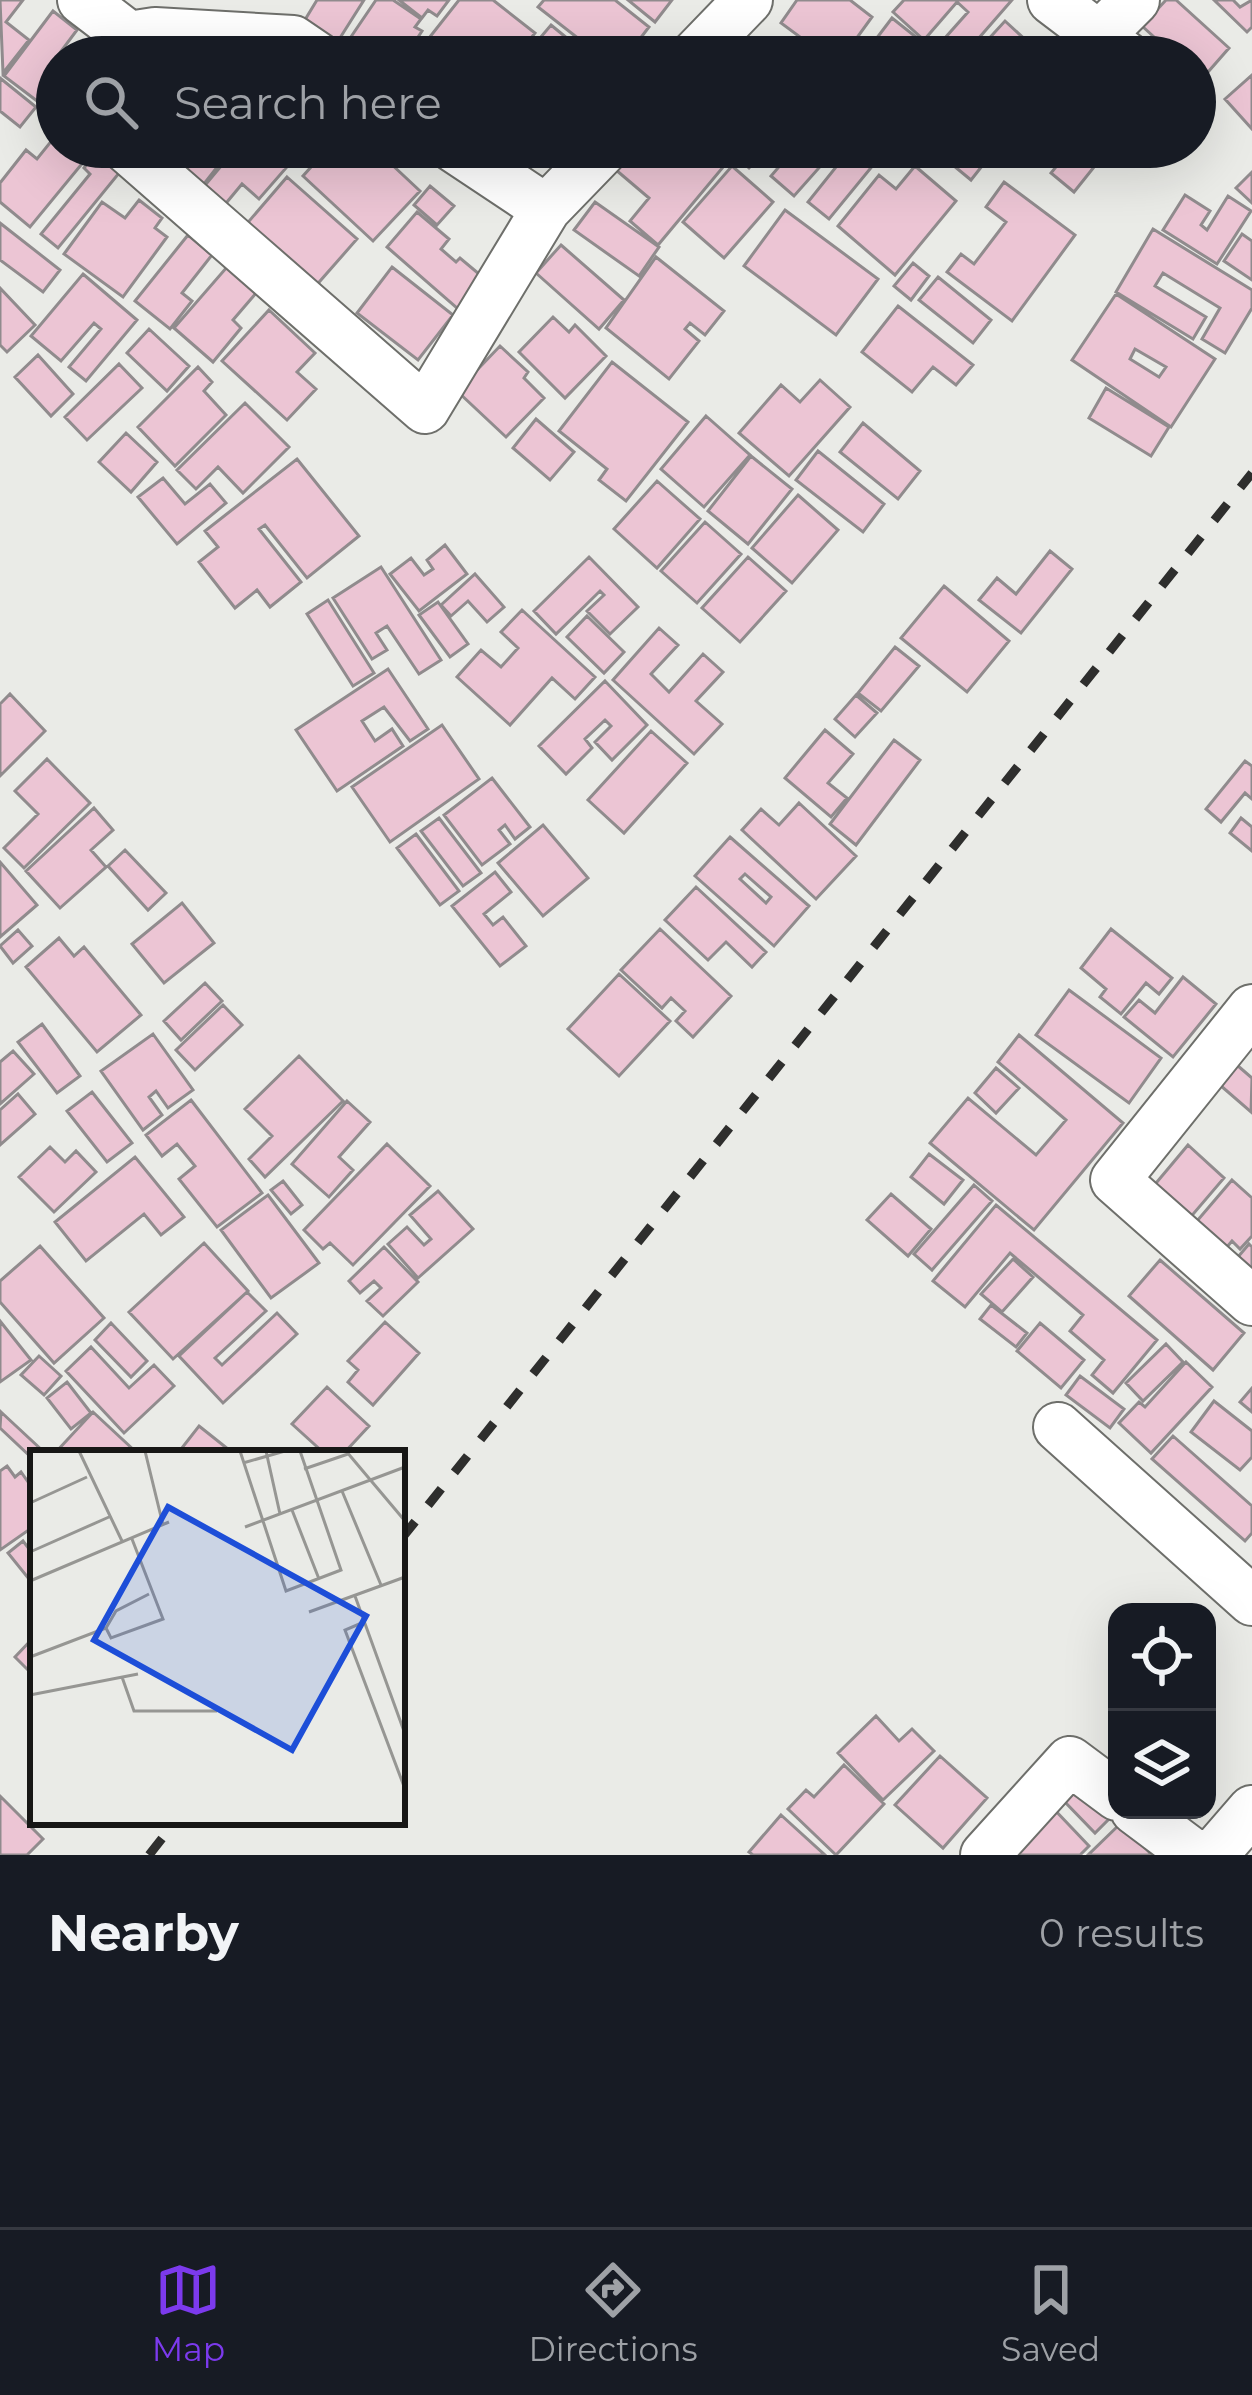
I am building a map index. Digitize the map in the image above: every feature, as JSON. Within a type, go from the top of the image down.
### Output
[{"type":"street","points":[[82,0],[113,36]]},
{"type":"street","points":[[713,36],[748,0]]},
{"type":"street","points":[[1052,0],[1100,36]]},
{"type":"street","points":[[1118,36],[1135,0]]},
{"type":"street","points":[[146,36],[155,32],[224,36]]},
{"type":"street","points":[[149,168],[425,409],[547,209],[586,168]]},
{"type":"street","points":[[486,168],[547,209]]},
{"type":"street","points":[[1252,1010],[1115,1180],[1252,1301]]},
{"type":"street","points":[[1058,1427],[1252,1601]]},
{"type":"street","points":[[985,1855],[1070,1761],[1108,1789]]},
{"type":"street","points":[[1213,1855],[1252,1810]]},
{"type":"street","points":[[1147,1819],[1195,1855]]},
{"type":"building","points":[[0,0],[23,0],[6,22],[29,40],[3,73]]},
{"type":"building","points":[[317,0],[364,0],[341,36],[313,36],[300,28]]},
{"type":"building","points":[[376,0],[393,0],[421,19],[415,27],[422,31],[419,36],[352,36]]},
{"type":"building","points":[[399,0],[449,0],[437,16],[428,10],[422,18]]},
{"type":"building","points":[[459,0],[493,0],[535,33],[533,36],[431,36]]},
{"type":"building","points":[[544,0],[615,0],[649,27],[642,36],[575,36],[538,7]]},
{"type":"building","points":[[628,0],[672,0],[655,22]]},
{"type":"building","points":[[797,0],[850,0],[872,17],[858,36],[799,36],[781,23]]},
{"type":"building","points":[[904,0],[1012,0],[981,36],[947,36],[968,12],[957,2],[927,36],[920,36],[893,12]]},
{"type":"building","points":[[1166,0],[1176,0],[1216,36],[1153,36],[1142,26]]},
{"type":"building","points":[[1214,0],[1233,0],[1240,7],[1252,0],[1252,27],[1247,32]]},
{"type":"building","points":[[53,11],[77,30],[72,36],[36,36],[36,100],[4,76]]},
{"type":"building","points":[[892,18],[915,36],[878,36]]},
{"type":"building","points":[[1005,21],[1021,36],[991,36]]},
{"type":"building","points":[[551,25],[564,36],[542,36]]},
{"type":"building","points":[[1216,36],[1229,48],[1216,63]]},
{"type":"building","points":[[1252,75],[1252,129],[1225,99]]},
{"type":"building","points":[[0,78],[36,107],[20,127],[0,111]]},
{"type":"building","points":[[26,150],[36,158],[36,168],[78,168],[30,227],[0,202],[0,183]]},
{"type":"building","points":[[84,168],[123,168],[58,248],[41,234],[90,174]]},
{"type":"building","points":[[167,168],[216,168],[196,194]]},
{"type":"building","points":[[219,168],[286,168],[259,199],[242,184],[222,208],[201,190]]},
{"type":"building","points":[[310,168],[395,168],[420,191],[373,241],[303,176]]},
{"type":"building","points":[[722,168],[658,245],[630,221],[649,198],[616,170]]},
{"type":"building","points":[[730,168],[773,202],[724,258],[683,222]]},
{"type":"building","points":[[778,168],[819,168],[794,196],[771,176]]},
{"type":"building","points":[[835,168],[871,168],[829,219],[808,202]]},
{"type":"building","points":[[917,168],[956,201],[895,275],[838,226],[879,175],[896,189]]},
{"type":"building","points":[[956,168],[980,168],[971,180]]},
{"type":"building","points":[[1055,168],[1093,168],[1074,192],[1051,173]]},
{"type":"building","points":[[1252,172],[1252,203],[1236,188]]},
{"type":"building","points":[[287,177],[357,239],[313,289],[244,227]]},
{"type":"building","points":[[1004,182],[1075,235],[1012,321],[947,272],[961,254],[974,264],[1006,222],[986,207]]},
{"type":"building","points":[[430,186],[454,206],[437,225],[414,205]]},
{"type":"building","points":[[1185,195],[1210,211],[1201,225],[1207,230],[1228,196],[1251,211],[1217,264],[1163,230]]},
{"type":"building","points":[[139,200],[162,218],[155,228],[167,237],[123,297],[64,254],[102,202],[125,218]]},
{"type":"building","points":[[595,202],[659,247],[639,276],[574,230]]},
{"type":"building","points":[[785,210],[878,279],[836,335],[744,266]]},
{"type":"building","points":[[417,212],[449,239],[441,249],[485,279],[458,309],[387,247]]},
{"type":"building","points":[[0,223],[60,270],[43,292],[0,260]]},
{"type":"building","points":[[1153,229],[1252,290],[1252,308],[1225,353],[1202,339],[1220,308],[1163,273],[1155,286],[1206,317],[1193,339],[1116,292]]},
{"type":"building","points":[[1242,234],[1252,241],[1252,280],[1224,261]]},
{"type":"building","points":[[188,235],[212,255],[182,293],[192,301],[170,329],[135,301]]},
{"type":"building","points":[[561,245],[624,300],[599,329],[536,273]]},
{"type":"building","points":[[656,257],[724,311],[705,335],[690,323],[685,329],[699,341],[669,379],[606,328]]},
{"type":"building","points":[[913,263],[929,276],[911,300],[894,286]]},
{"type":"building","points":[[227,267],[257,292],[233,320],[241,328],[213,362],[174,328]]},
{"type":"building","points":[[392,267],[453,315],[418,360],[357,313]]},
{"type":"building","points":[[83,274],[137,320],[86,381],[69,367],[101,329],[94,323],[61,361],[31,336]]},
{"type":"building","points":[[938,277],[991,320],[973,343],[919,300]]},
{"type":"building","points":[[0,288],[35,325],[7,352],[0,345]]},
{"type":"building","points":[[1116,294],[1215,359],[1171,427],[1072,360]],"holes":[[[1135,349],[1166,367],[1159,377],[1130,359]]]},
{"type":"building","points":[[898,306],[973,365],[956,385],[933,367],[912,392],[862,352]]},
{"type":"building","points":[[269,310],[315,353],[297,372],[316,389],[287,420],[222,361]]},
{"type":"building","points":[[553,317],[569,332],[575,325],[606,356],[565,398],[519,352]]},
{"type":"building","points":[[149,329],[189,366],[167,391],[127,353]]},
{"type":"building","points":[[500,346],[528,372],[524,378],[544,398],[506,437],[457,391]]},
{"type":"building","points":[[38,355],[73,394],[51,416],[15,377]]},
{"type":"building","points":[[612,362],[688,422],[626,501],[599,480],[607,469],[559,431]]},
{"type":"building","points":[[119,364],[142,388],[87,440],[65,417]]},
{"type":"building","points":[[198,367],[212,382],[204,391],[226,415],[175,466],[138,427]]},
{"type":"building","points":[[820,380],[850,407],[789,476],[739,433],[781,385],[800,402]]},
{"type":"building","points":[[1106,388],[1169,427],[1151,456],[1089,418]]},
{"type":"building","points":[[245,403],[289,447],[243,493],[218,467],[196,489],[177,470]]},
{"type":"building","points":[[706,416],[750,455],[704,507],[661,469]]},
{"type":"building","points":[[536,419],[574,452],[550,480],[513,448]]},
{"type":"building","points":[[863,423],[920,471],[898,499],[840,452]]},
{"type":"building","points":[[126,433],[157,462],[131,492],[99,462]]},
{"type":"building","points":[[818,451],[884,504],[863,532],[796,480]]},
{"type":"building","points":[[751,456],[792,489],[748,544],[708,511]]},
{"type":"building","points":[[297,459],[359,536],[307,578],[265,525],[259,529],[301,582],[270,607],[257,590],[235,608],[199,562],[218,547],[205,531]]},
{"type":"building","points":[[163,478],[185,504],[210,484],[226,503],[177,544],[138,497]]},
{"type":"building","points":[[657,481],[700,519],[657,568],[614,529]]},
{"type":"building","points":[[798,495],[838,530],[792,583],[752,548]]},
{"type":"building","points":[[705,522],[741,554],[697,603],[661,571]]},
{"type":"building","points":[[445,545],[467,574],[419,611],[390,574],[411,558],[424,575],[433,569],[427,560]]},
{"type":"building","points":[[1050,551],[1072,569],[1021,633],[979,600],[997,578],[1016,594]]},
{"type":"building","points":[[589,557],[638,607],[610,634],[587,611],[604,595],[600,591],[556,634],[534,611]]},
{"type":"building","points":[[748,557],[786,591],[740,642],[702,608]]},
{"type":"building","points":[[381,567],[441,660],[419,674],[387,626],[376,633],[387,650],[372,659],[333,598]]},
{"type":"building","points":[[475,574],[504,607],[487,622],[468,601],[451,616],[441,605]]},
{"type":"building","points":[[944,586],[1009,641],[967,692],[901,638]]},
{"type":"building","points":[[328,600],[374,673],[353,686],[307,614]]},
{"type":"building","points":[[438,602],[468,644],[450,657],[419,615]]},
{"type":"building","points":[[522,610],[595,677],[575,699],[552,678],[510,725],[457,677],[481,650],[501,667],[518,648],[501,632]]},
{"type":"building","points":[[587,616],[624,652],[604,673],[567,637]]},
{"type":"building","points":[[659,628],[678,645],[651,674],[669,692],[703,654],[723,672],[696,701],[722,724],[694,754],[613,680]]},
{"type":"building","points":[[895,647],[919,666],[881,711],[858,693]]},
{"type":"building","points":[[388,669],[428,729],[410,741],[384,707],[362,721],[375,741],[392,729],[403,746],[337,791],[296,730]]},
{"type":"building","points":[[605,681],[647,725],[612,760],[595,742],[611,726],[605,720],[585,739],[592,748],[566,774],[539,746]]},
{"type":"building","points":[[10,694],[45,731],[0,776],[0,704]]},
{"type":"building","points":[[856,695],[877,713],[855,737],[835,719]]},
{"type":"building","points":[[442,725],[479,779],[390,842],[352,787]]},
{"type":"building","points":[[825,730],[853,754],[828,783],[847,798],[831,817],[785,778]]},
{"type":"building","points":[[651,731],[687,763],[624,833],[588,800]]},
{"type":"building","points":[[894,740],[920,760],[856,845],[830,824]]},
{"type":"building","points":[[47,759],[90,803],[24,868],[4,848],[38,814],[15,791]]},
{"type":"building","points":[[1245,761],[1252,766],[1252,799],[1245,793],[1221,822],[1206,809]]},
{"type":"building","points":[[492,778],[530,827],[515,839],[505,825],[499,830],[510,844],[482,865],[444,815]]},
{"type":"building","points":[[799,803],[856,856],[816,899],[742,830],[761,809],[779,825]]},
{"type":"building","points":[[94,808],[113,830],[91,850],[106,867],[60,908],[26,871]]},
{"type":"building","points":[[439,818],[481,873],[463,886],[421,831]]},
{"type":"building","points":[[1241,818],[1252,827],[1252,851],[1230,833]]},
{"type":"building","points":[[543,825],[588,878],[543,916],[498,863]]},
{"type":"building","points":[[416,834],[459,891],[440,905],[397,848]]},
{"type":"building","points":[[730,837],[809,906],[774,946],[695,876]],"holes":[[[745,874],[771,897],[766,903],[740,879]]]},
{"type":"building","points":[[125,850],[166,893],[148,910],[108,866]]},
{"type":"building","points":[[0,862],[37,905],[0,937]]},
{"type":"building","points":[[495,872],[511,892],[484,914],[493,925],[503,917],[526,946],[500,966],[452,906]]},
{"type":"building","points":[[696,887],[766,952],[752,967],[726,942],[708,960],[665,920]]},
{"type":"building","points":[[182,903],[214,943],[164,983],[132,944]]},
{"type":"building","points":[[660,929],[731,996],[693,1037],[676,1021],[685,1011],[671,998],[662,1008],[621,970]]},
{"type":"building","points":[[1111,929],[1172,978],[1159,994],[1146,983],[1121,1014],[1100,997],[1106,989],[1081,968]]},
{"type":"building","points":[[18,930],[32,946],[13,963],[0,946]]},
{"type":"building","points":[[59,938],[74,956],[84,947],[141,1015],[97,1052],[26,967]]},
{"type":"building","points":[[619,974],[670,1021],[619,1076],[568,1029]]},
{"type":"building","points":[[1183,977],[1216,1004],[1173,1057],[1124,1017],[1139,1000],[1155,1013]]},
{"type":"building","points":[[205,983],[222,1001],[181,1040],[164,1021]]},
{"type":"building","points":[[1069,990],[1161,1058],[1129,1103],[1036,1035]]},
{"type":"building","points":[[223,1005],[242,1025],[195,1070],[176,1050]]},
{"type":"building","points":[[42,1024],[80,1076],[57,1093],[18,1042]]},
{"type":"building","points":[[153,1034],[193,1090],[168,1108],[156,1091],[149,1097],[162,1115],[143,1130],[101,1071]]},
{"type":"building","points":[[1019,1035],[1123,1123],[1034,1230],[930,1143],[968,1098],[1036,1155],[1066,1120],[998,1062]]},
{"type":"building","points":[[13,1051],[34,1074],[0,1104],[0,1062]]},
{"type":"building","points":[[299,1056],[343,1101],[265,1177],[249,1159],[272,1136],[245,1109]]},
{"type":"building","points":[[1230,1059],[1252,1078],[1251,1112],[1213,1079]]},
{"type":"building","points":[[996,1068],[1019,1088],[996,1113],[975,1093]]},
{"type":"building","points":[[92,1092],[132,1143],[107,1162],[67,1111]]},
{"type":"building","points":[[18,1094],[35,1114],[0,1145],[0,1110]]},
{"type":"building","points":[[191,1100],[262,1193],[217,1227],[179,1179],[195,1166],[177,1144],[162,1156],[146,1135]]},
{"type":"building","points":[[347,1101],[370,1122],[339,1157],[353,1170],[329,1197],[292,1164]]},
{"type":"building","points":[[387,1144],[430,1186],[353,1265],[330,1243],[323,1249],[304,1230]]},
{"type":"building","points":[[1188,1145],[1224,1178],[1183,1226],[1146,1195]]},
{"type":"building","points":[[50,1147],[65,1162],[76,1151],[96,1172],[54,1212],[19,1177]]},
{"type":"building","points":[[929,1154],[963,1180],[944,1204],[911,1177]]},
{"type":"building","points":[[135,1157],[184,1217],[161,1235],[144,1214],[86,1261],[55,1222]]},
{"type":"building","points":[[1232,1180],[1252,1198],[1252,1236],[1240,1249],[1232,1241],[1215,1261],[1185,1235]]},
{"type":"building","points":[[283,1181],[302,1205],[291,1214],[271,1190]]},
{"type":"building","points":[[974,1185],[992,1201],[932,1270],[914,1254]]},
{"type":"building","points":[[438,1191],[473,1229],[418,1278],[388,1244],[407,1227],[424,1245],[431,1239],[410,1215]]},
{"type":"building","points":[[891,1194],[931,1229],[908,1256],[867,1220]]},
{"type":"building","points":[[268,1195],[319,1263],[271,1298],[221,1230]]},
{"type":"building","points":[[996,1205],[1157,1340],[1113,1393],[1092,1375],[1104,1360],[1070,1331],[1083,1315],[1010,1253],[965,1307],[933,1281]]},
{"type":"building","points":[[204,1243],[248,1291],[173,1359],[129,1312]]},
{"type":"building","points":[[1249,1244],[1252,1247],[1252,1293],[1226,1271]]},
{"type":"building","points":[[40,1246],[104,1318],[54,1363],[0,1302],[0,1281]]},
{"type":"building","points":[[384,1247],[418,1282],[383,1316],[367,1301],[381,1288],[374,1281],[360,1293],[349,1281]]},
{"type":"building","points":[[1013,1259],[1033,1277],[1002,1312],[981,1294]]},
{"type":"building","points":[[1160,1260],[1244,1333],[1213,1370],[1129,1296]]},
{"type":"building","points":[[247,1292],[266,1311],[215,1358],[222,1365],[277,1313],[297,1334],[223,1403],[179,1356]]},
{"type":"building","points":[[991,1305],[1027,1333],[1016,1347],[980,1319]]},
{"type":"building","points":[[0,1321],[31,1360],[0,1382]]},
{"type":"building","points":[[385,1322],[419,1353],[373,1405],[348,1382],[358,1370],[348,1361]]},
{"type":"building","points":[[111,1323],[147,1361],[131,1377],[95,1340]]},
{"type":"building","points":[[1040,1323],[1084,1360],[1061,1388],[1017,1351]]},
{"type":"building","points":[[1166,1344],[1183,1362],[1143,1401],[1126,1383]]},
{"type":"building","points":[[91,1347],[129,1388],[154,1365],[174,1386],[124,1433],[66,1371]]},
{"type":"building","points":[[39,1356],[61,1376],[44,1395],[21,1375]]},
{"type":"building","points":[[1186,1362],[1212,1387],[1151,1453],[1119,1423],[1139,1402],[1145,1407]]},
{"type":"building","points":[[1080,1376],[1124,1409],[1110,1428],[1066,1395]]},
{"type":"building","points":[[67,1382],[91,1413],[71,1429],[47,1398]]},
{"type":"building","points":[[327,1387],[369,1426],[347,1450],[321,1450],[292,1424]]},
{"type":"building","points":[[1252,1388],[1252,1412],[1240,1402]]},
{"type":"building","points":[[1214,1401],[1252,1431],[1252,1457],[1240,1470],[1191,1432]]},
{"type":"building","points":[[1,1412],[42,1450],[30,1450],[30,1456],[0,1428]]},
{"type":"building","points":[[93,1412],[134,1450],[58,1450]]},
{"type":"building","points":[[199,1426],[229,1450],[180,1450]]},
{"type":"building","points":[[1173,1436],[1252,1506],[1252,1533],[1245,1541],[1152,1459]]},
{"type":"building","points":[[7,1466],[15,1477],[21,1472],[30,1485],[30,1529],[0,1550],[0,1471]]},
{"type":"building","points":[[23,1541],[30,1550],[30,1580],[8,1553]]},
{"type":"building","points":[[30,1641],[30,1672],[15,1657]]},
{"type":"building","points":[[876,1716],[899,1741],[912,1729],[934,1751],[883,1800],[838,1753]]},
{"type":"building","points":[[940,1756],[987,1798],[943,1848],[895,1805]]},
{"type":"building","points":[[844,1765],[884,1804],[836,1855],[788,1809],[806,1790],[814,1797]]},
{"type":"building","points":[[1080,1783],[1108,1812],[1109,1819],[1095,1833],[1063,1800]]},
{"type":"building","points":[[0,1796],[43,1839],[27,1855],[0,1855]]},
{"type":"building","points":[[1051,1806],[1089,1846],[1080,1855],[1002,1855]]},
{"type":"building","points":[[781,1815],[825,1855],[749,1852]]},
{"type":"building","points":[[1121,1823],[1152,1855],[1088,1855]]},
{"type":"railway","points":[[405,1534],[1252,473]]},
{"type":"railway","points":[[149,1855],[173,1825]]}]
